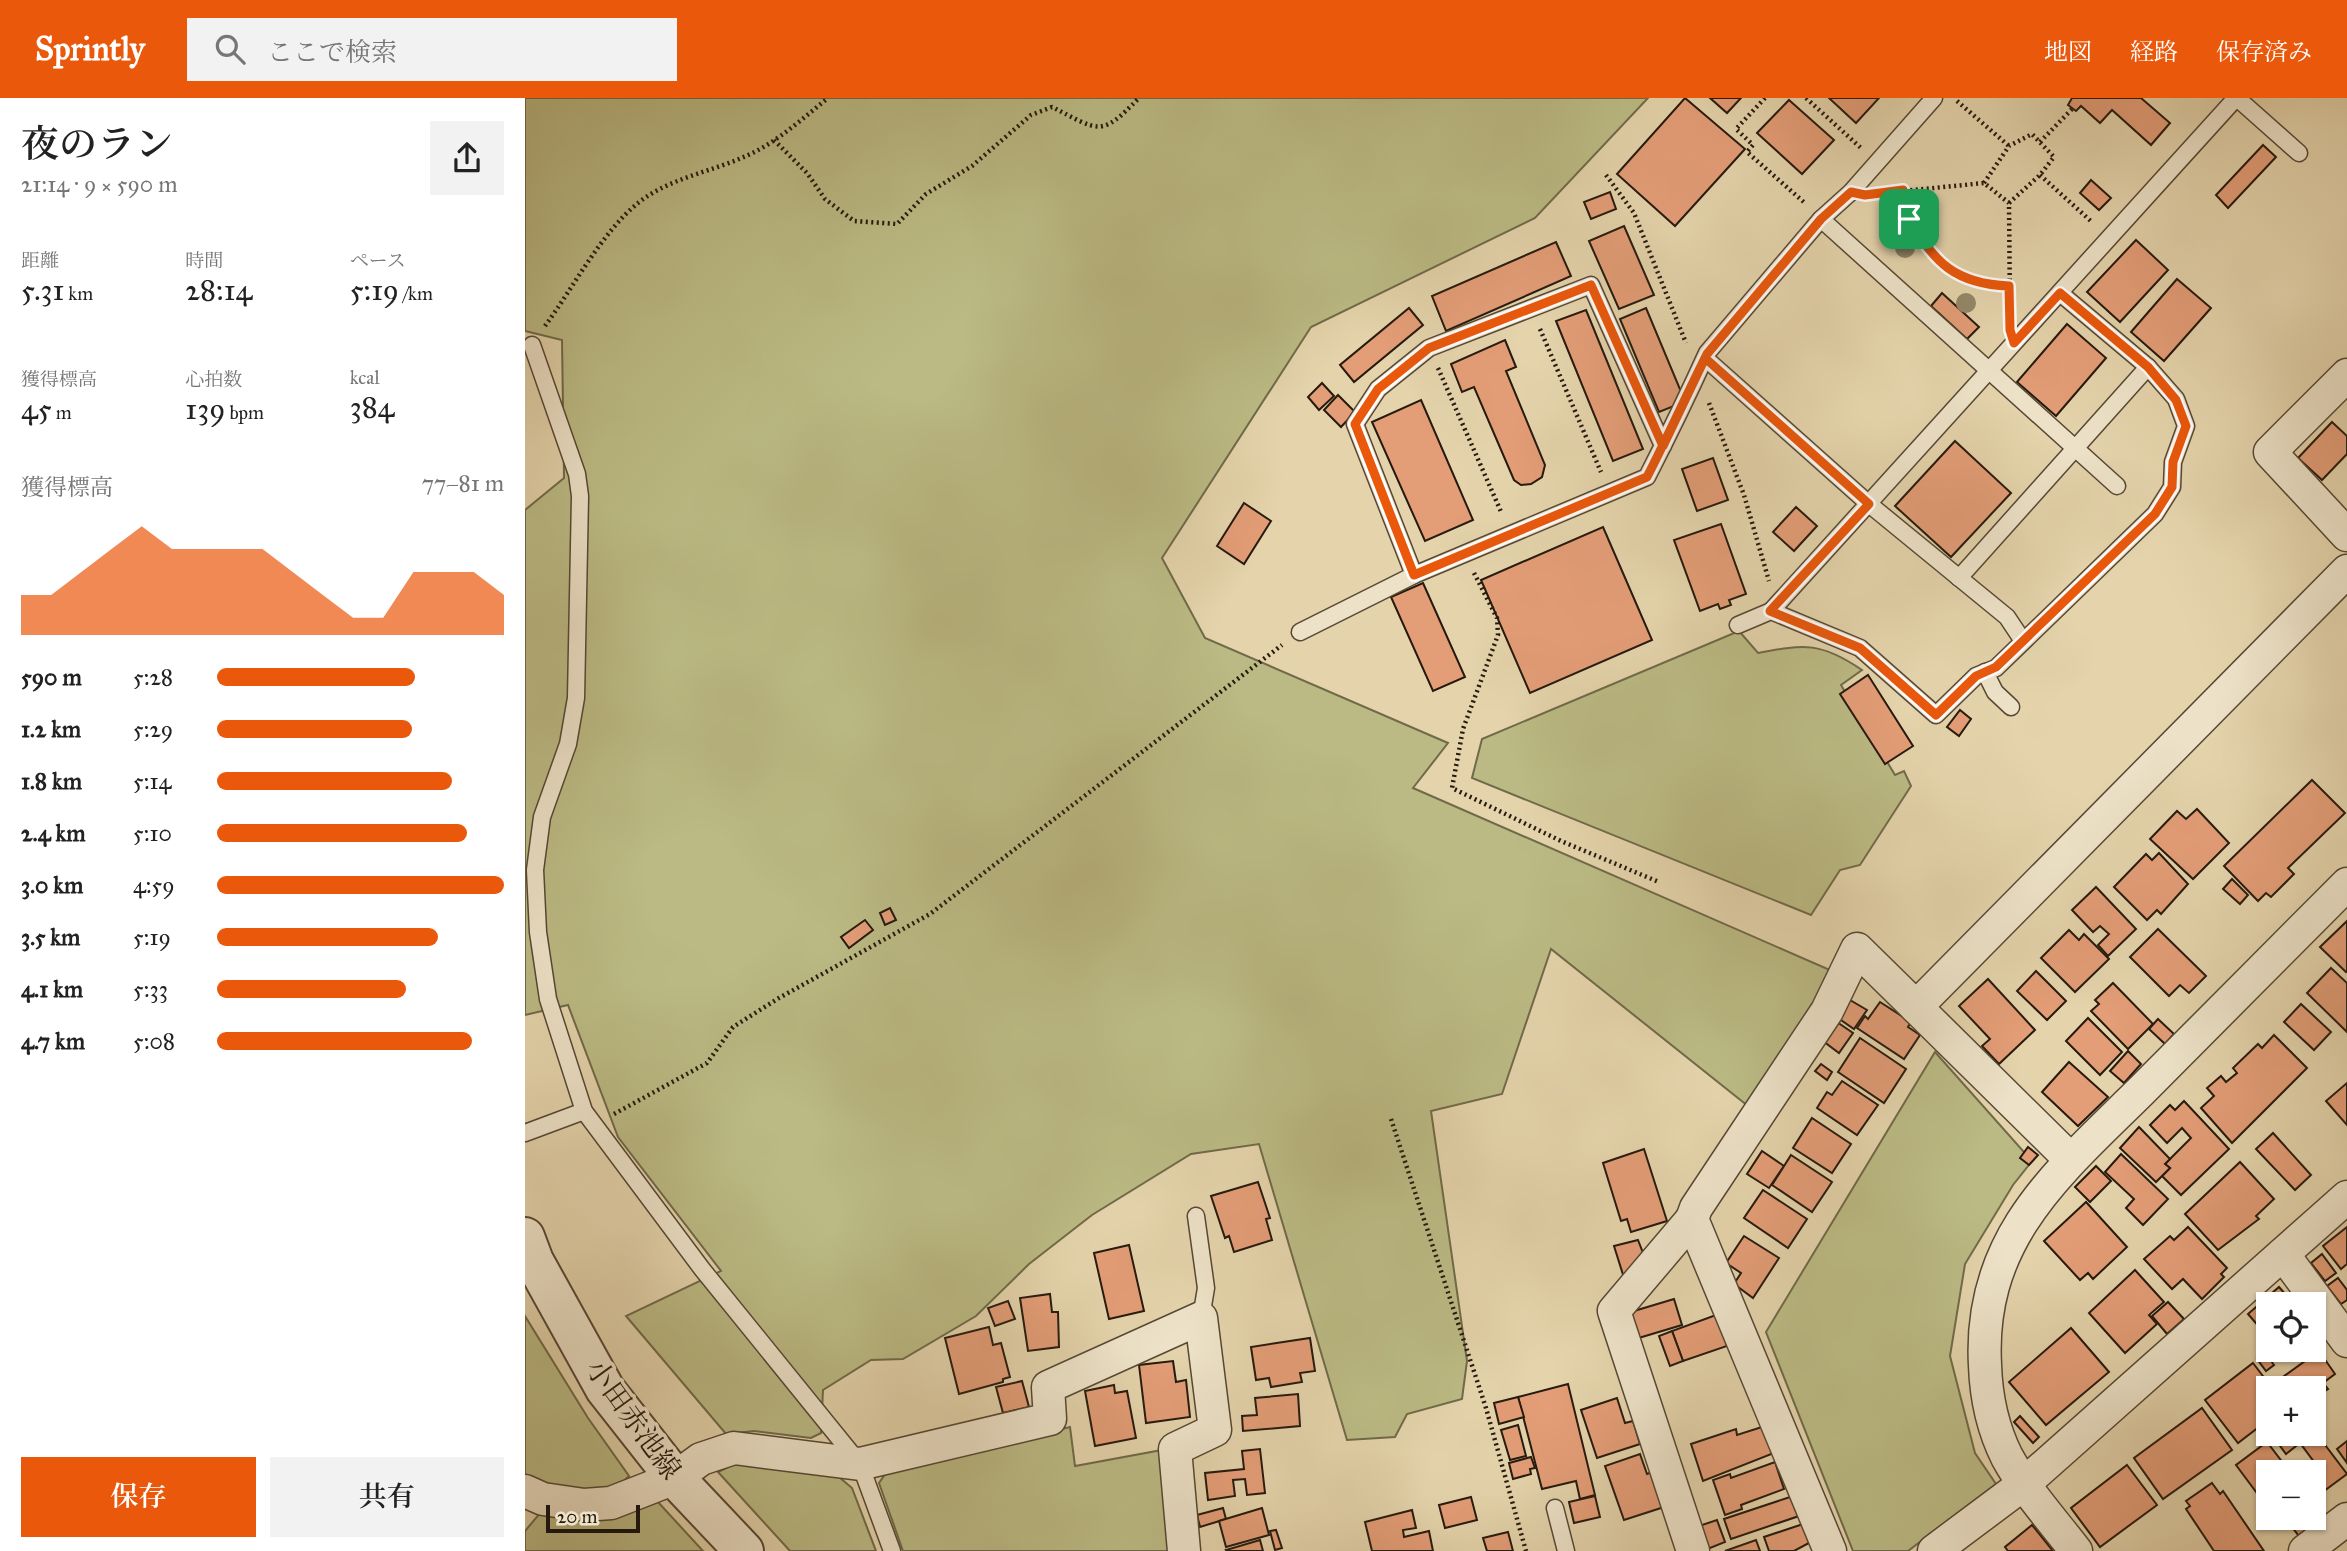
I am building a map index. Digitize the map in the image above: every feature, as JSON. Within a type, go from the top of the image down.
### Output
[{"type":"street","points":[[2347,375],[2270,452],[2347,535]]},
{"type":"street","points":[[1916,1007],[2347,571]]},
{"type":"street","points":[[2076,1551],[2007,1457],[1994,1422],[1984,1359],[1987,1306],[1994,1275],[2005,1246],[2071,1160],[2347,884]]},
{"type":"street","points":[[1693,1551],[1614,1311],[1692,1219],[1696,1208],[1827,1011],[1857,949],[2071,1160]]},
{"type":"street","points":[[1934,1551],[2025,1483],[2347,1197]]},
{"type":"street","points":[[1692,1219],[1830,1551]]},
{"type":"street","name":"小田赤池線","points":[[525,1237],[534,1261],[605,1389],[675,1478],[744,1551]]},
{"type":"street","points":[[2283,1254],[2347,1341]]},
{"type":"street","points":[[525,1491],[543,1499],[584,1505],[611,1503],[675,1478],[701,1459],[734,1448],[860,1464],[1049,1419],[1048,1387],[1201,1318],[1215,1430],[1175,1448],[1184,1551]]},
{"type":"street","points":[[2305,1551],[2347,1520]]},
{"type":"lane","points":[[1300,632],[1414,575],[1647,477],[1705,358],[1821,219],[1851,192],[1934,98]]},
{"type":"lane","points":[[1738,625],[1770,611],[2237,98],[2299,153]]},
{"type":"lane","points":[[1821,219],[2117,486]]},
{"type":"lane","points":[[1414,575],[1355,424],[1378,389],[1429,348],[1591,285],[1663,446]]},
{"type":"lane","points":[[1770,611],[1860,648],[1936,715],[1976,676],[1996,667],[2155,514],[2172,487],[2173,462],[2186,426],[2176,400],[2148,367],[2060,293]]},
{"type":"lane","points":[[532,345],[576,474],[580,496],[576,698],[568,744],[542,817],[535,870],[538,932],[548,999],[589,1117],[702,1269],[860,1464],[892,1551]]},
{"type":"lane","points":[[1705,358],[1869,504],[2007,617],[2023,642]]},
{"type":"lane","points":[[1959,578],[2148,367]]},
{"type":"lane","points":[[1985,672],[1995,692],[2011,707]]},
{"type":"lane","points":[[525,1133],[589,1117]]},
{"type":"lane","points":[[1196,1216],[1206,1288],[1201,1318]]},
{"type":"lane","points":[[1555,1508],[1566,1551]]},
{"type":"path","points":[[532,345],[610,234],[638,203],[659,190],[746,156],[774,140],[828,98]]},
{"type":"path","points":[[774,140],[807,173],[825,199],[855,221],[897,224],[926,194],[972,166],[1031,115],[1052,107],[1098,128],[1115,124],[1139,98]]},
{"type":"path","points":[[1765,98],[1736,129],[1753,145],[1747,152],[1821,219]]},
{"type":"path","points":[[1954,98],[2009,146]]},
{"type":"path","points":[[1810,99],[1878,162]]},
{"type":"path","points":[[2040,142],[2073,108]]},
{"type":"path","points":[[1984,183],[2009,146],[2032,134],[2055,157],[2041,175],[2009,203],[2010,330],[2014,343]]},
{"type":"path","points":[[2041,175],[2109,237]]},
{"type":"path","points":[[1851,192],[1865,195],[1984,183],[2009,203]]},
{"type":"path","points":[[1903,190],[1909,219],[1930,254],[1949,270],[1969,280],[1986,285],[2009,286]]},
{"type":"path","points":[[1531,308],[1610,492]]},
{"type":"path","points":[[1429,348],[1511,534]]},
{"type":"path","points":[[1464,554],[1497,618],[1498,635],[1463,729],[1452,789],[1561,841],[1659,882]]},
{"type":"path","points":[[589,1117],[652,1095],[707,1063],[733,1027],[779,998],[930,914],[1300,632]]},
{"type":"path","points":[[1391,1119],[1482,1396],[1526,1551]]},
{"type":"shaded area","points":[[525,98],[1648,98],[1535,218],[1311,327],[1162,558],[1205,638],[1448,743],[1413,788],[1839,974],[1758,1114],[1551,949],[1502,1094],[1431,1111],[1467,1361],[1462,1399],[1407,1414],[1395,1437],[1347,1440],[1259,1144],[1191,1154],[1092,1215],[1029,1264],[976,1316],[903,1359],[871,1360],[823,1390],[821,1433],[811,1438],[754,1431],[726,1434],[626,1316],[721,1271],[618,1137],[568,1005],[525,1015],[525,510],[564,478],[562,340],[525,331]]},
{"type":"shaded area","points":[[1739,631],[1758,653],[1788,648],[1812,648],[1835,654],[1862,670],[1841,685],[1895,775],[1904,771],[1911,786],[1860,865],[1840,870],[1811,915],[1472,778],[1482,739]]},
{"type":"shaded area","points":[[1935,1052],[2032,1161],[2013,1185],[1965,1264],[1950,1356],[1975,1453],[1996,1484],[1908,1551],[1853,1551],[1766,1332]]},
{"type":"shaded area","points":[[525,1316],[588,1418],[629,1476],[619,1484],[607,1489],[580,1491],[525,1481]]},
{"type":"shaded area","points":[[1070,1427],[1075,1466],[1162,1450],[1170,1551],[903,1551],[879,1483],[886,1473]]},
{"type":"shaded area","points":[[766,1463],[839,1477],[852,1488],[876,1551],[790,1551],[718,1472],[734,1464]]},
{"type":"shaded area","points":[[658,1502],[703,1551],[525,1551],[525,1531],[541,1512],[617,1515]]},
{"type":"building","points":[[1685,98],[1745,149],[1675,226],[1617,174]]},
{"type":"building","points":[[1710,98],[1741,98],[1727,113]]},
{"type":"building","points":[[1829,98],[1879,98],[1856,123]]},
{"type":"building","points":[[2072,98],[2141,98],[2170,123],[2151,145],[2112,110],[2100,123],[2081,106],[2076,111],[2068,105]]},
{"type":"building","points":[[1789,100],[1834,140],[1802,174],[1757,133]]},
{"type":"building","points":[[2263,145],[2276,157],[2228,208],[2216,195]]},
{"type":"building","points":[[2091,180],[2111,198],[2099,210],[2080,193]]},
{"type":"building","points":[[1610,192],[1616,209],[1591,219],[1584,202]]},
{"type":"building","points":[[1624,226],[1654,295],[1619,309],[1589,241]]},
{"type":"building","points":[[2136,240],[2168,270],[2120,322],[2087,292]]},
{"type":"building","points":[[1556,242],[1571,276],[1446,331],[1432,296]]},
{"type":"building","points":[[2177,279],[2211,308],[2164,361],[2131,332]]},
{"type":"building","points":[[1942,293],[1979,327],[1967,339],[1931,306]]},
{"type":"building","points":[[1409,308],[1423,325],[1354,382],[1340,365]]},
{"type":"building","points":[[1646,308],[1682,394],[1679,404],[1659,412],[1620,319]]},
{"type":"building","points":[[1586,310],[1643,449],[1613,461],[1556,321]]},
{"type":"building","points":[[2067,324],[2106,358],[2056,416],[2017,382]]},
{"type":"building","points":[[1505,340],[1516,367],[1506,371],[1545,465],[1542,477],[1531,484],[1521,485],[1514,480],[1474,387],[1462,392],[1451,364]]},
{"type":"building","points":[[1322,383],[1334,396],[1319,410],[1308,397]]},
{"type":"building","points":[[1338,395],[1355,412],[1341,427],[1324,410]]},
{"type":"building","points":[[1421,400],[1473,520],[1425,541],[1372,422]]},
{"type":"building","points":[[2332,422],[2347,436],[2347,454],[2322,480],[2298,458]]},
{"type":"building","points":[[1955,441],[2011,493],[1951,557],[1895,506]]},
{"type":"building","points":[[1713,458],[1728,500],[1697,511],[1682,469]]},
{"type":"building","points":[[1244,503],[1271,521],[1244,564],[1217,546]]},
{"type":"building","points":[[1796,507],[1817,526],[1794,551],[1773,532]]},
{"type":"building","points":[[1721,524],[1746,594],[1729,600],[1731,605],[1720,609],[1718,604],[1700,611],[1674,540]]},
{"type":"building","points":[[1603,527],[1652,640],[1530,693],[1481,580]]},
{"type":"building","points":[[1423,583],[1465,677],[1433,691],[1391,597]]},
{"type":"building","points":[[1868,675],[1913,746],[1885,764],[1840,694]]},
{"type":"building","points":[[1960,710],[1971,719],[1959,736],[1947,727]]},
{"type":"building","points":[[2312,780],[2345,813],[2288,868],[2294,874],[2271,897],[2266,893],[2258,901],[2224,866]]},
{"type":"building","points":[[2197,809],[2229,843],[2193,879],[2150,839],[2177,811],[2186,819]]},
{"type":"building","points":[[2159,853],[2188,884],[2161,914],[2157,910],[2147,920],[2114,887],[2146,854],[2152,860]]},
{"type":"building","points":[[2232,879],[2248,895],[2240,904],[2223,889]]},
{"type":"building","points":[[2096,887],[2136,929],[2108,956],[2098,945],[2109,934],[2100,926],[2093,932],[2072,910]]},
{"type":"building","points":[[890,908],[896,920],[885,925],[880,913]]},
{"type":"building","points":[[865,920],[873,930],[849,948],[841,937]]},
{"type":"building","points":[[2347,921],[2347,971],[2346,972],[2320,947]]},
{"type":"building","points":[[2158,929],[2206,976],[2189,993],[2180,985],[2169,996],[2130,957]]},
{"type":"building","points":[[2069,930],[2079,940],[2084,934],[2109,959],[2075,992],[2041,958]]},
{"type":"building","points":[[2331,968],[2347,983],[2347,1032],[2307,993]]},
{"type":"building","points":[[2036,971],[2066,1001],[2047,1020],[2017,991]]},
{"type":"building","points":[[1988,979],[2035,1030],[1999,1064],[1982,1046],[1990,1039],[1959,1006]]},
{"type":"building","points":[[2113,983],[2153,1024],[2128,1049],[2091,1011],[2099,1004],[2095,1000]]},
{"type":"building","points":[[1850,1000],[1867,1010],[1854,1029],[1838,1018]]},
{"type":"building","points":[[1880,1002],[1911,1022],[1908,1027],[1920,1035],[1904,1059],[1857,1028],[1865,1016],[1868,1019]]},
{"type":"building","points":[[2301,1004],[2331,1032],[2314,1050],[2284,1022]]},
{"type":"building","points":[[2088,1018],[2122,1052],[2100,1075],[2066,1041]]},
{"type":"building","points":[[2158,1019],[2174,1034],[2165,1044],[2149,1029]]},
{"type":"building","points":[[1837,1022],[1853,1033],[1839,1053],[1823,1041]]},
{"type":"building","points":[[2274,1035],[2307,1068],[2232,1143],[2201,1108],[2214,1096],[2207,1088],[2221,1076],[2226,1082],[2237,1073],[2233,1068],[2258,1044],[2262,1048]]},
{"type":"building","points":[[1860,1038],[1906,1069],[1884,1103],[1838,1072]]},
{"type":"building","points":[[2128,1051],[2141,1064],[2124,1083],[2110,1071]]},
{"type":"building","points":[[2069,1062],[2108,1097],[2078,1126],[2042,1092]]},
{"type":"building","points":[[1821,1064],[1832,1072],[1827,1080],[1815,1071]]},
{"type":"building","points":[[1842,1081],[1878,1105],[1857,1135],[1817,1108],[1827,1092],[1832,1095]]},
{"type":"building","points":[[2347,1083],[2347,1125],[2326,1101]]},
{"type":"building","points":[[2184,1101],[2229,1149],[2181,1195],[2162,1176],[2170,1168],[2165,1164],[2191,1138],[2182,1128],[2167,1143],[2150,1125],[2170,1105],[2175,1110]]},
{"type":"building","points":[[1812,1118],[1851,1144],[1832,1173],[1793,1148]]},
{"type":"building","points":[[2139,1127],[2170,1159],[2165,1164],[2170,1168],[2156,1182],[2120,1148]]},
{"type":"building","points":[[2273,1133],[2311,1175],[2295,1190],[2256,1149]]},
{"type":"building","points":[[2028,1147],[2038,1155],[2029,1165],[2020,1158]]},
{"type":"building","points":[[1644,1149],[1667,1221],[1631,1232],[1627,1219],[1621,1221],[1603,1163]]},
{"type":"building","points":[[1762,1151],[1784,1166],[1769,1188],[1747,1174]]},
{"type":"building","points":[[2121,1154],[2168,1199],[2143,1225],[2126,1208],[2134,1199],[2105,1172]]},
{"type":"building","points":[[1791,1155],[1832,1182],[1812,1212],[1772,1185]]},
{"type":"building","points":[[2240,1162],[2274,1199],[2256,1216],[2259,1219],[2218,1250],[2185,1214]]},
{"type":"building","points":[[2096,1166],[2111,1181],[2090,1202],[2075,1187]]},
{"type":"building","points":[[1258,1182],[1270,1218],[1266,1219],[1272,1240],[1234,1252],[1229,1236],[1225,1238],[1211,1196]]},
{"type":"building","points":[[1763,1190],[1807,1219],[1788,1248],[1744,1218]]},
{"type":"building","points":[[2086,1202],[2127,1247],[2093,1279],[2088,1273],[2080,1280],[2044,1241]]},
{"type":"building","points":[[2188,1227],[2227,1268],[2221,1274],[2224,1277],[2202,1299],[2183,1279],[2172,1289],[2144,1259],[2170,1236],[2174,1240]]},
{"type":"building","points":[[2347,1227],[2347,1264],[2341,1269],[2323,1246]]},
{"type":"building","points":[[1744,1236],[1779,1258],[1753,1298],[1734,1284],[1741,1273],[1726,1263]]},
{"type":"building","points":[[1638,1240],[1645,1258],[1625,1281],[1614,1246]]},
{"type":"building","points":[[1129,1245],[1144,1311],[1109,1319],[1094,1253]]},
{"type":"building","points":[[2322,1254],[2336,1273],[2325,1281],[2311,1263]]},
{"type":"building","points":[[2135,1270],[2164,1302],[2149,1315],[2157,1324],[2125,1353],[2089,1313]]},
{"type":"building","points":[[2338,1278],[2347,1290],[2347,1300],[2341,1304],[2327,1286]]},
{"type":"building","points":[[1050,1294],[1052,1312],[1058,1312],[1059,1347],[1028,1351],[1020,1298]]},
{"type":"building","points":[[1674,1299],[1682,1325],[1632,1340],[1624,1314]]},
{"type":"building","points":[[1008,1301],[1015,1319],[995,1326],[988,1308]]},
{"type":"building","points":[[2168,1302],[2184,1319],[2167,1334],[2152,1316]]},
{"type":"building","points":[[2256,1307],[2256,1323],[2248,1314]]},
{"type":"building","points":[[1716,1315],[1727,1346],[1683,1361],[1672,1331]]},
{"type":"building","points":[[989,1327],[993,1345],[1001,1343],[1010,1377],[1003,1379],[1003,1382],[959,1394],[945,1338]]},
{"type":"building","points":[[2071,1328],[2109,1372],[2046,1425],[2009,1382]]},
{"type":"building","points":[[1672,1331],[1683,1361],[1670,1366],[1659,1336]]},
{"type":"building","points":[[1310,1338],[1315,1371],[1300,1373],[1302,1382],[1271,1387],[1269,1378],[1256,1380],[1251,1347]]},
{"type":"building","points":[[1173,1361],[1176,1382],[1186,1380],[1190,1417],[1146,1423],[1139,1365]]},
{"type":"building","points":[[2326,1361],[2335,1374],[2326,1381],[2326,1376],[2284,1376],[2304,1362]]},
{"type":"building","points":[[2259,1362],[2272,1362],[2274,1365],[2266,1371]]},
{"type":"building","points":[[2253,1363],[2263,1376],[2256,1376],[2256,1429],[2238,1443],[2205,1400]]},
{"type":"building","points":[[1022,1381],[1029,1407],[1003,1413],[996,1387]]},
{"type":"building","points":[[1568,1384],[1595,1495],[1580,1499],[1576,1481],[1542,1489],[1518,1397]]},
{"type":"building","points":[[1114,1385],[1115,1393],[1127,1391],[1136,1438],[1095,1446],[1085,1391]]},
{"type":"building","points":[[1298,1394],[1300,1426],[1243,1431],[1242,1416],[1257,1415],[1255,1398]]},
{"type":"building","points":[[1518,1397],[1524,1417],[1499,1424],[1494,1403]]},
{"type":"building","points":[[1617,1398],[1625,1423],[1633,1421],[1640,1444],[1597,1458],[1581,1410]]},
{"type":"building","points":[[2202,1408],[2232,1450],[2163,1499],[2134,1458]]},
{"type":"building","points":[[2020,1416],[2039,1437],[2033,1443],[2014,1422]]},
{"type":"building","points":[[1518,1425],[1526,1456],[1510,1460],[1501,1430]]},
{"type":"building","points":[[1765,1426],[1774,1453],[1703,1481],[1691,1444],[1736,1429],[1737,1435]]},
{"type":"building","points":[[2347,1441],[2347,1463],[2337,1449]]},
{"type":"building","points":[[2262,1446],[2270,1446],[2281,1460],[2256,1460],[2256,1492],[2236,1465]]},
{"type":"building","points":[[2280,1446],[2296,1446],[2286,1454]]},
{"type":"building","points":[[2302,1446],[2326,1446],[2347,1474],[2326,1490],[2326,1460],[2313,1460]]},
{"type":"building","points":[[1260,1449],[1265,1493],[1247,1495],[1245,1479],[1233,1480],[1235,1496],[1208,1500],[1205,1473],[1244,1469],[1242,1451]]},
{"type":"building","points":[[1640,1454],[1647,1474],[1652,1472],[1664,1507],[1624,1520],[1605,1466]]},
{"type":"building","points":[[1531,1457],[1535,1468],[1530,1469],[1531,1474],[1513,1479],[1509,1463]]},
{"type":"building","points":[[1775,1462],[1784,1489],[1741,1505],[1742,1509],[1725,1515],[1713,1480],[1730,1474],[1731,1478]]},
{"type":"building","points":[[2127,1465],[2157,1505],[2100,1547],[2071,1508]]},
{"type":"building","points":[[2212,1483],[2220,1494],[2223,1491],[2264,1551],[2214,1551],[2186,1509],[2190,1506],[2186,1501]]},
{"type":"building","points":[[1595,1496],[1600,1517],[1574,1523],[1569,1502]]},
{"type":"building","points":[[1793,1496],[1799,1516],[1731,1539],[1724,1519]]},
{"type":"building","points":[[1471,1497],[1477,1520],[1445,1528],[1439,1505]]},
{"type":"building","points":[[1223,1508],[1226,1519],[1200,1527],[1197,1515]]},
{"type":"building","points":[[1262,1508],[1269,1535],[1226,1547],[1219,1521]]},
{"type":"building","points":[[1412,1510],[1416,1528],[1403,1530],[1404,1537],[1429,1531],[1433,1551],[1372,1551],[1365,1522]]},
{"type":"building","points":[[1717,1520],[1725,1542],[1705,1550],[1696,1527]]},
{"type":"building","points":[[1803,1524],[1809,1543],[1794,1551],[1769,1551],[1764,1537]]},
{"type":"building","points":[[2032,1525],[2053,1551],[2008,1551],[2005,1547]]},
{"type":"building","points":[[1276,1530],[1282,1548],[1275,1550],[1270,1531]]},
{"type":"building","points":[[2294,1530],[2307,1530],[2299,1536]]},
{"type":"building","points":[[1508,1532],[1513,1551],[1487,1551],[1483,1538]]},
{"type":"building","points":[[1260,1540],[1263,1551],[1226,1550]]},
{"type":"building","points":[[1756,1540],[1760,1551],[1725,1551]]},
{"type":"route","points":[[1909,219],[1903,190],[1865,195],[1851,192],[1821,219],[1707,354],[1705,358],[1697,374],[1663,446],[1647,477],[1414,575],[1355,424],[1378,389],[1429,348],[1591,285],[1663,446],[1705,358],[1869,504],[1770,611],[1860,648],[1936,715],[1976,676],[1996,667],[2155,514],[2172,487],[2173,462],[2186,426],[2176,400],[2148,367],[2060,293],[2014,343],[2010,330],[2009,286],[1986,285],[1949,270],[1930,254],[1909,219]]}]
